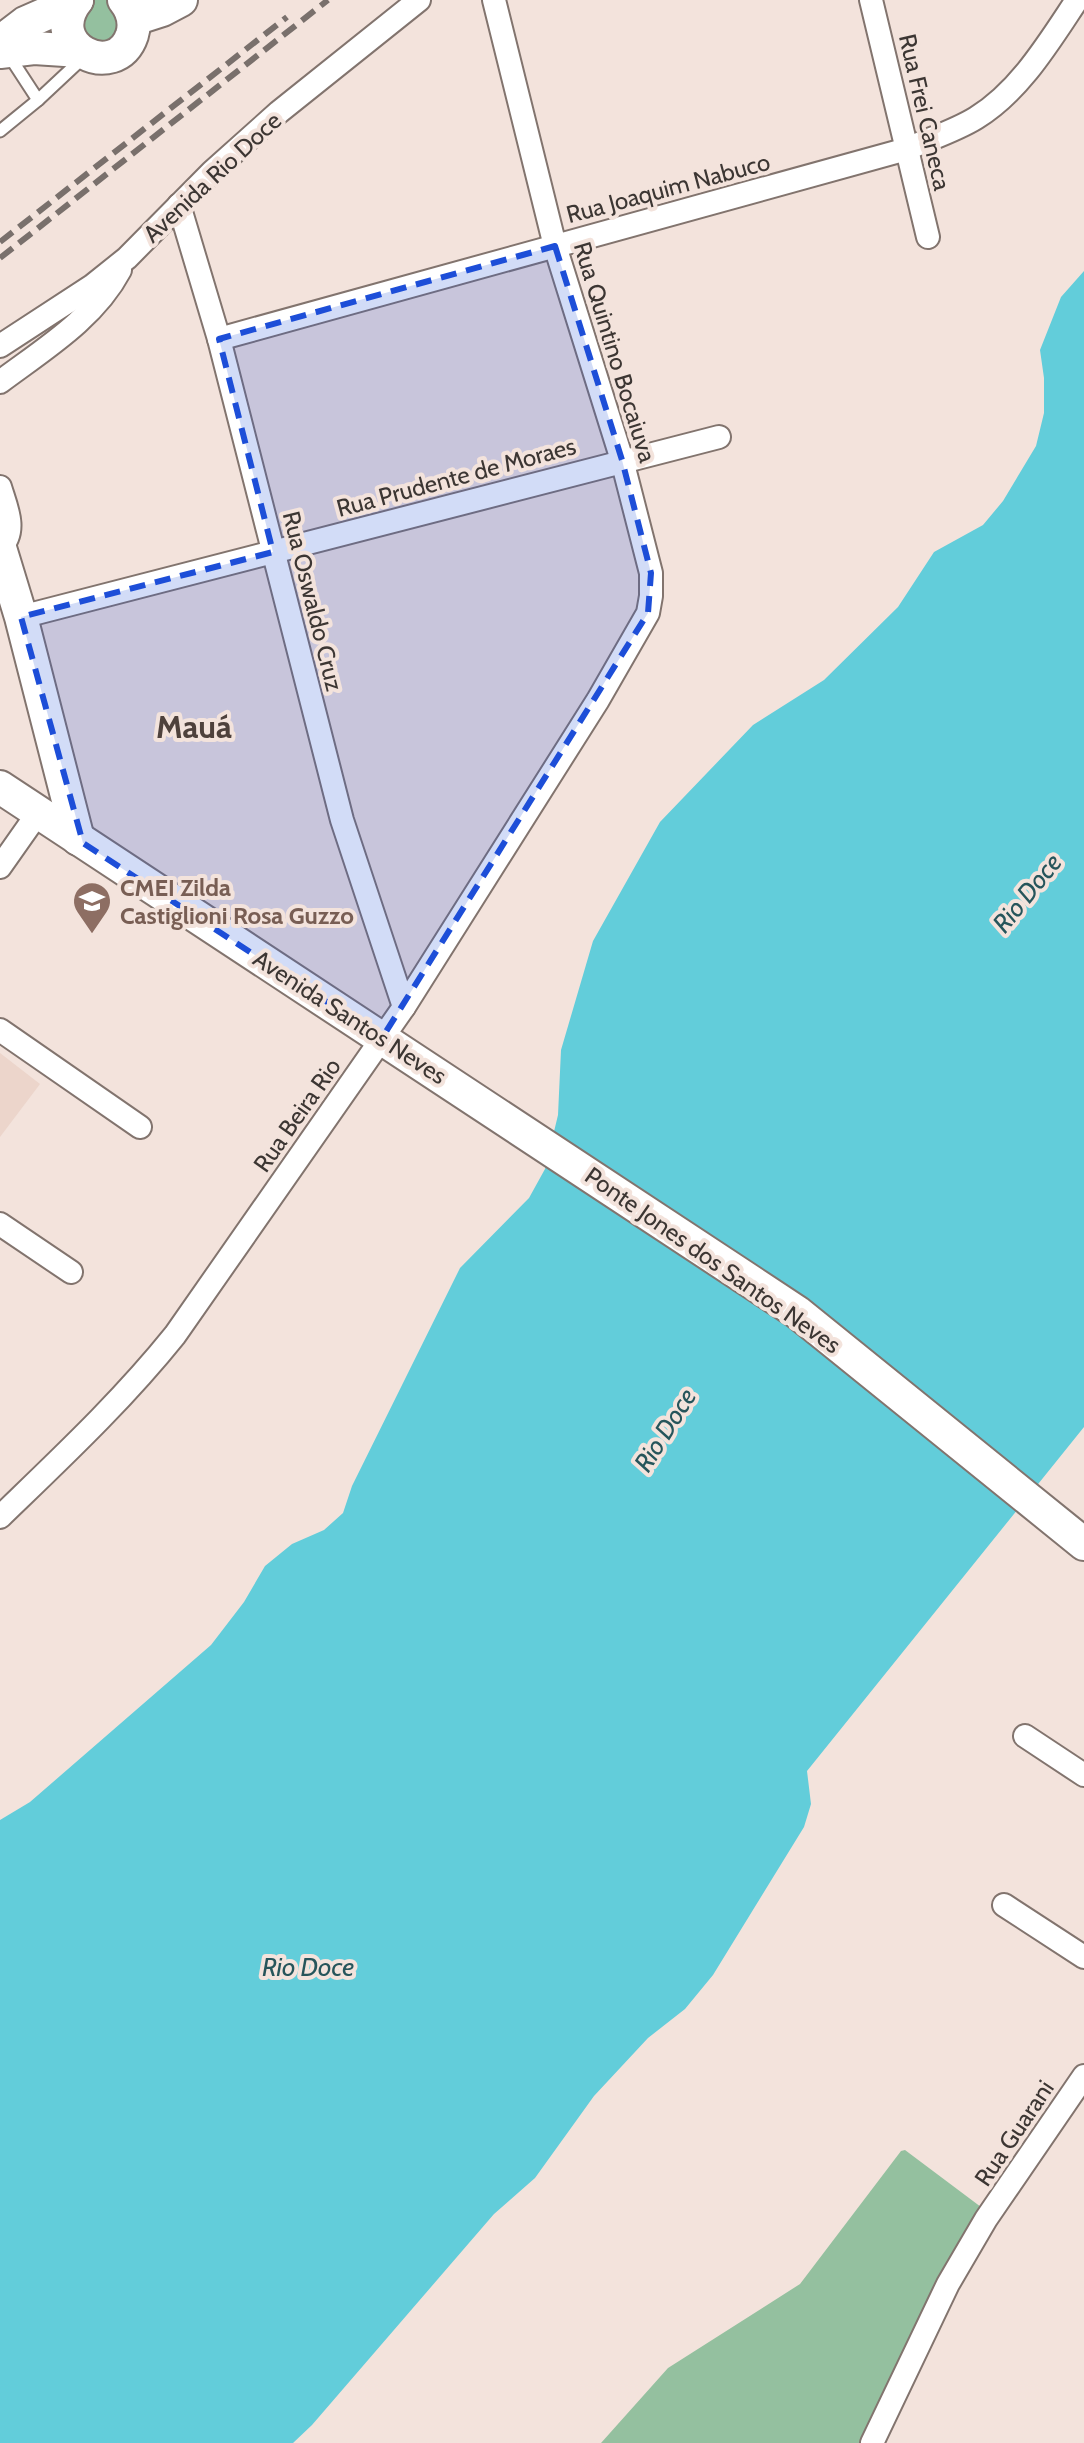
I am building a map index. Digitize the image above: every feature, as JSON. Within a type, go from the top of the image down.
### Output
[{"type":"street","points":[[77,0],[70,10],[68,32],[72,42],[83,53]]},
{"type":"street","points":[[2,48],[25,23],[77,0]]},
{"type":"street","points":[[2,48],[34,48],[101,58],[112,56],[122,50],[133,30],[127,5],[181,0]]},
{"type":"street","name":"Avenida Rio Doce","points":[[0,346],[92,286],[127,258],[212,172],[279,112],[419,0]]},
{"type":"street","name":"Rua Quintino Bocaiuva","points":[[494,0],[555,246],[622,460],[651,573],[651,596],[643,626]]},
{"type":"street","name":"Rua Frei Caneca","points":[[871,0],[928,237]]},
{"type":"street","name":"Rua Joaquim Nabuco","points":[[219,339],[907,149],[975,119],[1002,98],[1042,54],[1077,0]]},
{"type":"street","name":"Rua Oswaldo Cruz","points":[[179,205],[219,339],[342,820],[404,1007]]},
{"type":"street","points":[[0,382],[97,305],[109,291],[127,258]]},
{"type":"street","name":"Rua Prudente de Moraes","points":[[21,617],[719,437]]},
{"type":"street","points":[[0,487],[9,528],[7,541],[0,548],[21,617],[78,839]]},
{"type":"street","name":"Rua Beira Rio","points":[[0,1517],[98,1423],[168,1345],[404,1007],[643,626]]},
{"type":"street","name":"Avenida Santos Neves","points":[[0,787],[540,1142]]},
{"type":"street","points":[[0,867],[38,813]]},
{"type":"street","points":[[0,1030],[140,1127]]},
{"type":"street","name":"Ponte Jones dos Santos Neves","points":[[540,1142],[797,1312],[1084,1544]]},
{"type":"street","points":[[0,1224],[71,1272]]},
{"type":"street","points":[[1025,1736],[1084,1775]]},
{"type":"street","points":[[1004,1905],[1084,1957]]},
{"type":"street","name":"Rua Guarani","points":[[872,2443],[948,2284],[986,2219],[1084,2076]]},
{"type":"lane","points":[[2,48],[38,100]]},
{"type":"lane","points":[[0,131],[38,100],[83,53]]},
{"type":"highlighted area","points":[[555,246],[622,460],[651,573],[648,613],[382,1038],[83,843],[21,617],[273,552],[219,339]]},
{"type":"shaded area","points":[[0,1053],[40,1084],[0,1137]]},
{"type":"green space","points":[[91,0],[110,0],[126,31],[91,49],[77,13]]},
{"type":"green space","points":[[905,2150],[993,2216],[880,2443],[601,2443],[668,2368],[800,2284],[901,2151]]},
{"type":"water","name":"Rio Doce","points":[[1084,271],[1084,1427],[807,1771],[811,1804],[804,1827],[713,1975],[685,2009],[648,2038],[594,2096],[535,2178],[494,2214],[312,2425],[293,2443],[0,2443],[0,1820],[30,1802],[211,1645],[244,1602],[265,1566],[292,1544],[324,1530],[343,1513],[352,1486],[460,1268],[529,1198],[545,1169],[558,1115],[561,1050],[593,941],[660,822],[753,725],[824,680],[898,607],[934,552],[983,525],[1003,501],[1036,446],[1044,413],[1040,350],[1061,297]]},
{"type":"railway","points":[[0,258],[328,0]]},
{"type":"railway","points":[[0,242],[287,17]]},
{"type":"place","name":"CMEI Zilda Castiglioni Rosa Guzzo","points":[[92,935]]},
{"type":"district","name":"Mauá","points":[[194,726]]}]
